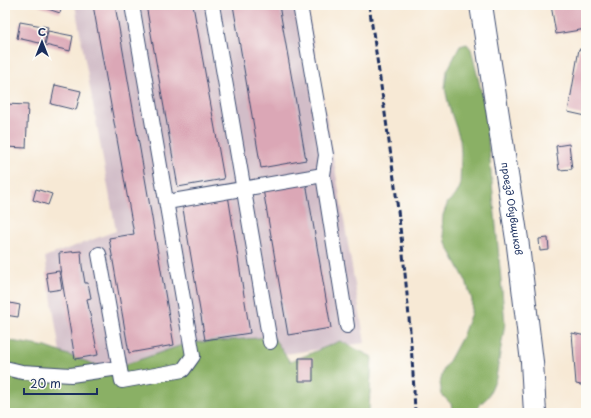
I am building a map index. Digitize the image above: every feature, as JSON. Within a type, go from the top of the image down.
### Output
[{"type":"street","name":"проезд Обувщиков","points":[[481,5],[518,246],[532,362],[535,413]]},
{"type":"lane","points":[[99,254],[122,381],[183,370],[193,356],[132,5]]},
{"type":"lane","points":[[212,5],[270,342]]},
{"type":"lane","points":[[300,5],[326,155],[323,175],[346,326]]},
{"type":"lane","points":[[167,202],[323,175]]},
{"type":"lane","points":[[5,368],[22,372],[71,375],[120,368]]},
{"type":"shaded area","points":[[75,5],[307,5],[365,343],[65,384],[45,257],[116,231]]},
{"type":"green space","points":[[467,44],[471,49],[485,107],[505,323],[496,378],[488,397],[479,405],[477,413],[453,413],[451,404],[442,395],[440,383],[444,368],[462,337],[471,313],[472,300],[466,281],[445,242],[442,227],[443,215],[448,202],[456,195],[460,187],[461,154],[460,139],[449,107],[445,88],[447,71],[460,46]]},
{"type":"green space","points":[[273,337],[290,362],[340,341],[372,357],[370,413],[5,413],[5,340],[46,347],[110,370],[188,343]]},
{"type":"building","points":[[39,5],[62,5],[60,13]]},
{"type":"building","points":[[93,5],[115,5],[174,345],[129,353],[109,238],[134,234]]},
{"type":"building","points":[[146,5],[193,5],[224,179],[178,187]]},
{"type":"building","points":[[233,5],[279,5],[306,160],[261,168]]},
{"type":"building","points":[[551,5],[586,5],[586,29],[556,34]]},
{"type":"building","points":[[20,22],[48,27],[44,44],[17,38]]},
{"type":"building","points":[[48,31],[73,36],[70,51],[45,45]]},
{"type":"building","points":[[579,49],[586,51],[586,116],[568,112]]},
{"type":"building","points":[[55,85],[81,91],[76,110],[51,104]]},
{"type":"building","points":[[5,104],[28,105],[26,148],[5,147]]},
{"type":"building","points":[[569,144],[572,169],[559,170],[556,146]]},
{"type":"building","points":[[306,182],[331,328],[288,335],[263,189]]},
{"type":"building","points":[[36,189],[52,194],[48,205],[33,200]]},
{"type":"building","points":[[228,195],[250,333],[205,340],[182,203]]},
{"type":"building","points":[[548,238],[549,250],[540,251],[539,239]]},
{"type":"building","points":[[81,251],[85,283],[88,283],[91,298],[87,299],[98,355],[75,359],[60,268],[59,253]]},
{"type":"building","points":[[59,271],[62,289],[49,291],[46,273]]},
{"type":"building","points":[[5,302],[20,305],[18,317],[5,315]]},
{"type":"building","points":[[572,333],[586,336],[586,386],[576,384]]},
{"type":"building","points":[[299,358],[313,358],[313,381],[299,381]]},
{"type":"railway","points":[[369,5],[392,168],[407,290],[415,413]]}]
